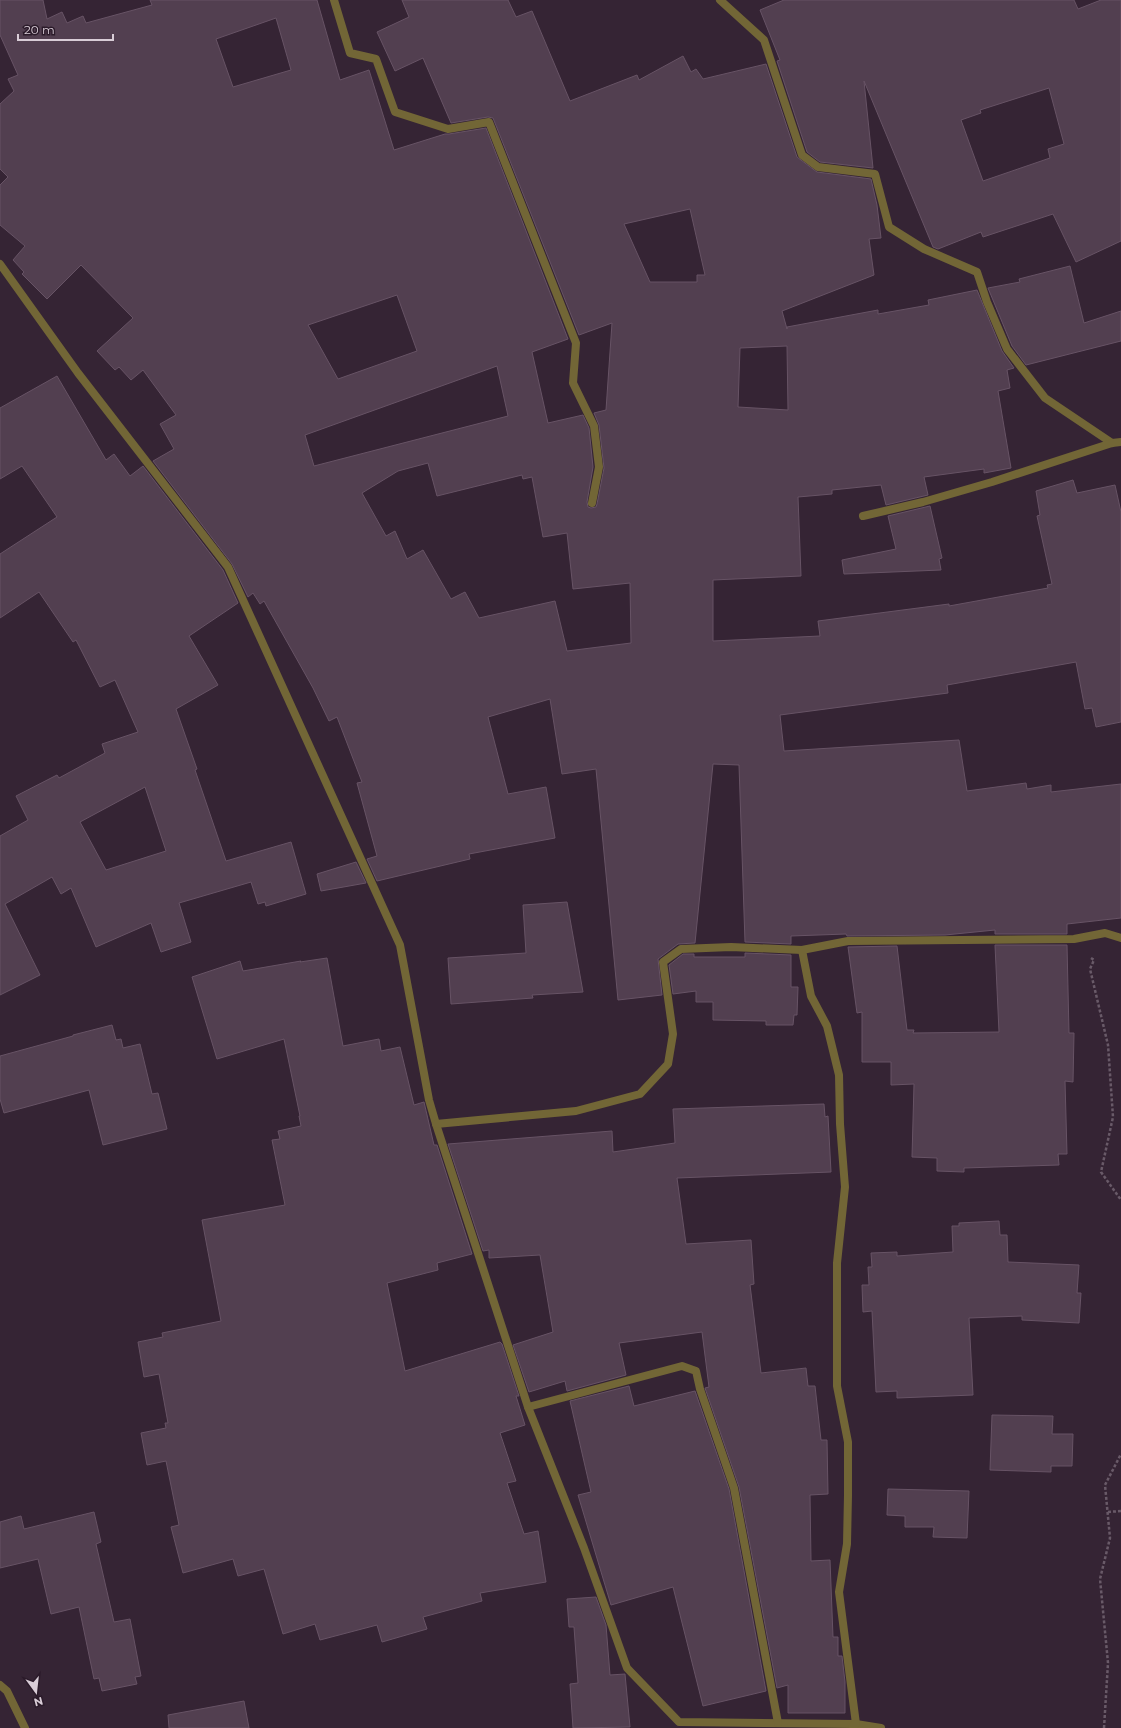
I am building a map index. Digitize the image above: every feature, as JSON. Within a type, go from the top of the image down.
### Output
[{"type":"street","points":[[334,0],[350,53],[376,59],[396,112],[448,129],[489,122],[576,343],[573,383],[594,426],[599,467],[592,503]]},
{"type":"street","points":[[723,1],[764,40],[802,155],[818,167],[875,174],[889,227],[924,249],[978,272],[987,302],[1007,349],[1045,398],[1112,443]]},
{"type":"street","points":[[0,264],[78,373],[228,567],[400,945],[428,1100],[528,1407],[584,1548],[627,1668],[679,1722],[778,1723],[882,1728]]},
{"type":"street","points":[[863,516],[923,502],[1112,443],[1121,442]]},
{"type":"street","points":[[436,1124],[576,1111],[640,1094],[668,1064],[673,1034],[663,962],[681,949],[731,947],[802,950],[848,941],[1074,939],[1105,933],[1121,938]]},
{"type":"street","points":[[802,950],[811,996],[827,1026],[839,1075],[840,1124],[845,1187],[837,1263],[837,1386],[848,1442],[848,1495],[847,1544],[838,1592],[853,1726]]},
{"type":"street","points":[[528,1407],[682,1366],[696,1371],[700,1389],[734,1488],[778,1723]]},
{"type":"street","points":[[0,1685],[6,1691],[25,1728]]},
{"type":"path","points":[[1074,939],[1094,960],[1090,969],[1108,1044],[1113,1117],[1101,1172],[1121,1200]]},
{"type":"path","points":[[1104,1728],[1108,1663],[1100,1579],[1110,1538],[1105,1485],[1121,1454]]},
{"type":"path","points":[[1108,1512],[1121,1512]]},
{"type":"building","points":[[0,0],[43,0],[47,19],[62,12],[67,23],[83,16],[86,23],[152,5],[150,0],[317,0],[340,80],[369,70],[394,150],[445,134],[486,128],[568,339],[532,352],[548,423],[583,415],[589,428],[593,467],[587,502],[588,507],[591,508],[596,507],[597,504],[604,468],[599,425],[594,413],[606,410],[612,323],[579,335],[493,118],[488,117],[451,123],[423,58],[395,71],[377,32],[409,17],[402,0],[508,0],[516,17],[532,11],[570,101],[637,75],[639,80],[683,56],[691,72],[696,69],[703,79],[766,64],[797,157],[817,172],[871,179],[877,205],[881,238],[869,239],[874,275],[782,311],[787,329],[787,327],[878,310],[878,314],[929,305],[928,300],[977,290],[1002,351],[1014,368],[1007,370],[1010,388],[998,391],[1011,468],[984,473],[984,469],[924,477],[928,495],[886,505],[881,485],[832,490],[832,494],[798,497],[801,576],[713,580],[713,641],[820,636],[818,621],[949,604],[949,606],[1048,588],[1047,585],[1052,584],[1037,516],[1040,515],[1036,491],[1073,480],[1077,493],[1115,485],[1121,512],[1121,722],[1096,727],[1092,708],[1085,709],[1076,662],[947,685],[948,693],[780,715],[784,751],[959,740],[967,791],[1026,783],[1027,789],[1051,785],[1051,792],[1121,784],[1121,918],[1067,924],[1067,934],[995,934],[995,930],[945,935],[847,936],[846,934],[791,936],[791,944],[745,942],[739,765],[713,764],[695,943],[678,944],[658,959],[662,995],[618,1000],[596,769],[562,774],[550,699],[488,717],[508,794],[546,787],[555,838],[469,854],[470,859],[377,881],[367,859],[377,856],[357,783],[362,782],[337,717],[329,721],[313,688],[264,601],[260,604],[253,593],[248,597],[232,564],[153,461],[174,449],[160,424],[176,415],[143,370],[131,380],[119,367],[115,370],[97,351],[133,318],[81,265],[47,299],[22,274],[24,272],[13,260],[25,246],[0,225],[0,185],[8,177],[0,169],[0,104],[14,91],[8,79],[18,75],[0,35]],"holes":[[[276,18],[291,70],[233,87],[216,39]],[[690,209],[705,275],[697,275],[697,282],[650,282],[624,224]],[[397,295],[417,351],[338,379],[308,325]],[[787,346],[788,410],[738,407],[740,348]],[[497,366],[508,416],[314,466],[305,435]],[[428,463],[437,496],[522,475],[523,479],[532,477],[543,537],[567,533],[573,589],[630,583],[631,643],[567,651],[555,601],[479,618],[465,592],[451,599],[423,550],[407,559],[395,531],[386,536],[362,493],[398,471]]]},
{"type":"building","points":[[784,0],[1074,0],[1078,9],[1101,0],[1121,0],[1121,241],[1076,262],[1053,214],[983,237],[981,232],[938,249],[933,247],[864,81],[873,168],[820,162],[807,152],[777,61],[780,60],[760,10]],"holes":[[[1049,88],[1064,144],[1048,149],[1050,158],[983,181],[961,120],[981,113],[980,110]]]},
{"type":"building","points":[[1070,266],[1084,323],[1121,311],[1121,341],[1026,365],[1012,346],[988,288],[1020,282],[1019,279]]},
{"type":"building","points":[[57,376],[106,460],[114,454],[130,476],[143,466],[223,570],[238,603],[189,636],[218,685],[176,709],[226,861],[291,842],[306,894],[266,906],[265,902],[258,904],[251,882],[179,903],[191,942],[161,952],[151,923],[96,947],[71,888],[61,894],[52,877],[5,904],[40,975],[0,995],[0,836],[28,820],[16,796],[57,775],[59,778],[105,753],[102,744],[138,732],[115,680],[100,687],[76,640],[73,642],[39,592],[0,618],[0,554],[57,517],[22,466],[0,479],[0,408]],"holes":[[[145,787],[166,851],[106,870],[80,822]]]},
{"type":"building","points":[[930,506],[942,558],[939,559],[941,570],[844,574],[842,560],[896,549],[888,516]]},
{"type":"building","points":[[356,862],[366,883],[321,891],[317,874]]},
{"type":"building","points":[[567,902],[583,992],[532,995],[533,998],[451,1004],[448,958],[526,953],[523,905]]},
{"type":"building","points":[[995,945],[1067,945],[1069,1033],[1074,1033],[1073,1082],[1065,1081],[1067,1154],[1058,1154],[1059,1165],[964,1168],[964,1172],[937,1171],[937,1158],[912,1157],[914,1084],[891,1085],[891,1062],[862,1062],[862,1012],[857,1013],[848,947],[897,946],[907,1030],[914,1030],[913,1033],[999,1032]]},
{"type":"building","points":[[745,953],[791,955],[791,987],[798,987],[797,1015],[794,1015],[793,1025],[766,1025],[766,1021],[713,1020],[713,1002],[696,1002],[696,991],[673,994],[669,965],[683,954],[694,954],[694,957],[745,957]]},
{"type":"building","points":[[327,958],[343,1046],[379,1039],[381,1051],[400,1047],[414,1105],[424,1102],[434,1145],[437,1145],[472,1254],[437,1263],[438,1270],[387,1283],[405,1371],[500,1342],[502,1344],[519,1396],[516,1396],[525,1425],[500,1433],[516,1481],[507,1483],[524,1534],[538,1531],[546,1582],[480,1593],[482,1601],[423,1617],[427,1629],[382,1642],[377,1625],[320,1640],[315,1624],[283,1634],[264,1569],[238,1576],[233,1559],[183,1573],[171,1527],[179,1525],[166,1461],[147,1465],[141,1433],[166,1428],[165,1423],[168,1423],[159,1374],[144,1377],[138,1342],[163,1337],[162,1333],[221,1321],[202,1220],[285,1205],[272,1140],[280,1139],[278,1131],[301,1126],[284,1039],[217,1059],[192,977],[240,961],[243,971]]},
{"type":"building","points":[[112,1025],[116,1040],[121,1039],[123,1048],[140,1044],[152,1094],[158,1093],[167,1129],[103,1145],[89,1090],[4,1113],[0,1099],[0,1056]]},
{"type":"building","points":[[824,1104],[825,1117],[828,1116],[831,1172],[677,1178],[686,1244],[751,1240],[754,1284],[750,1285],[761,1373],[806,1368],[808,1386],[815,1386],[821,1440],[827,1440],[828,1494],[810,1495],[811,1561],[830,1560],[833,1637],[838,1637],[838,1656],[842,1656],[845,1682],[845,1713],[788,1713],[788,1685],[777,1688],[739,1487],[705,1388],[709,1387],[702,1332],[619,1343],[626,1375],[567,1391],[565,1381],[529,1392],[513,1345],[553,1332],[540,1255],[489,1258],[489,1250],[483,1251],[448,1144],[612,1131],[613,1152],[675,1143],[673,1109]]},
{"type":"building","points":[[999,1221],[1000,1235],[1007,1235],[1008,1262],[1079,1265],[1077,1293],[1081,1293],[1079,1323],[1022,1320],[1022,1316],[969,1318],[973,1395],[897,1398],[897,1391],[876,1392],[872,1311],[863,1312],[862,1285],[869,1285],[868,1267],[872,1267],[871,1253],[897,1252],[897,1256],[953,1252],[952,1226],[959,1226],[959,1223]]},
{"type":"building","points":[[629,1386],[634,1406],[695,1391],[729,1489],[766,1691],[703,1706],[673,1587],[611,1605],[578,1495],[591,1492],[570,1401]]},
{"type":"building","points":[[992,1415],[1053,1416],[1052,1434],[1073,1434],[1072,1466],[1051,1466],[1051,1472],[990,1470]]},
{"type":"building","points":[[888,1489],[969,1491],[967,1538],[933,1537],[934,1527],[905,1527],[905,1516],[887,1515]]},
{"type":"building","points":[[94,1512],[101,1542],[96,1544],[114,1622],[130,1619],[141,1676],[135,1677],[137,1684],[102,1691],[99,1678],[94,1679],[79,1607],[51,1614],[38,1559],[0,1568],[0,1522],[21,1516],[24,1529]]},
{"type":"building","points":[[596,1597],[606,1625],[610,1675],[625,1674],[630,1727],[573,1728],[570,1684],[578,1683],[574,1627],[569,1627],[567,1599]]},
{"type":"building","points":[[244,1701],[249,1728],[169,1728],[168,1715]]}]
